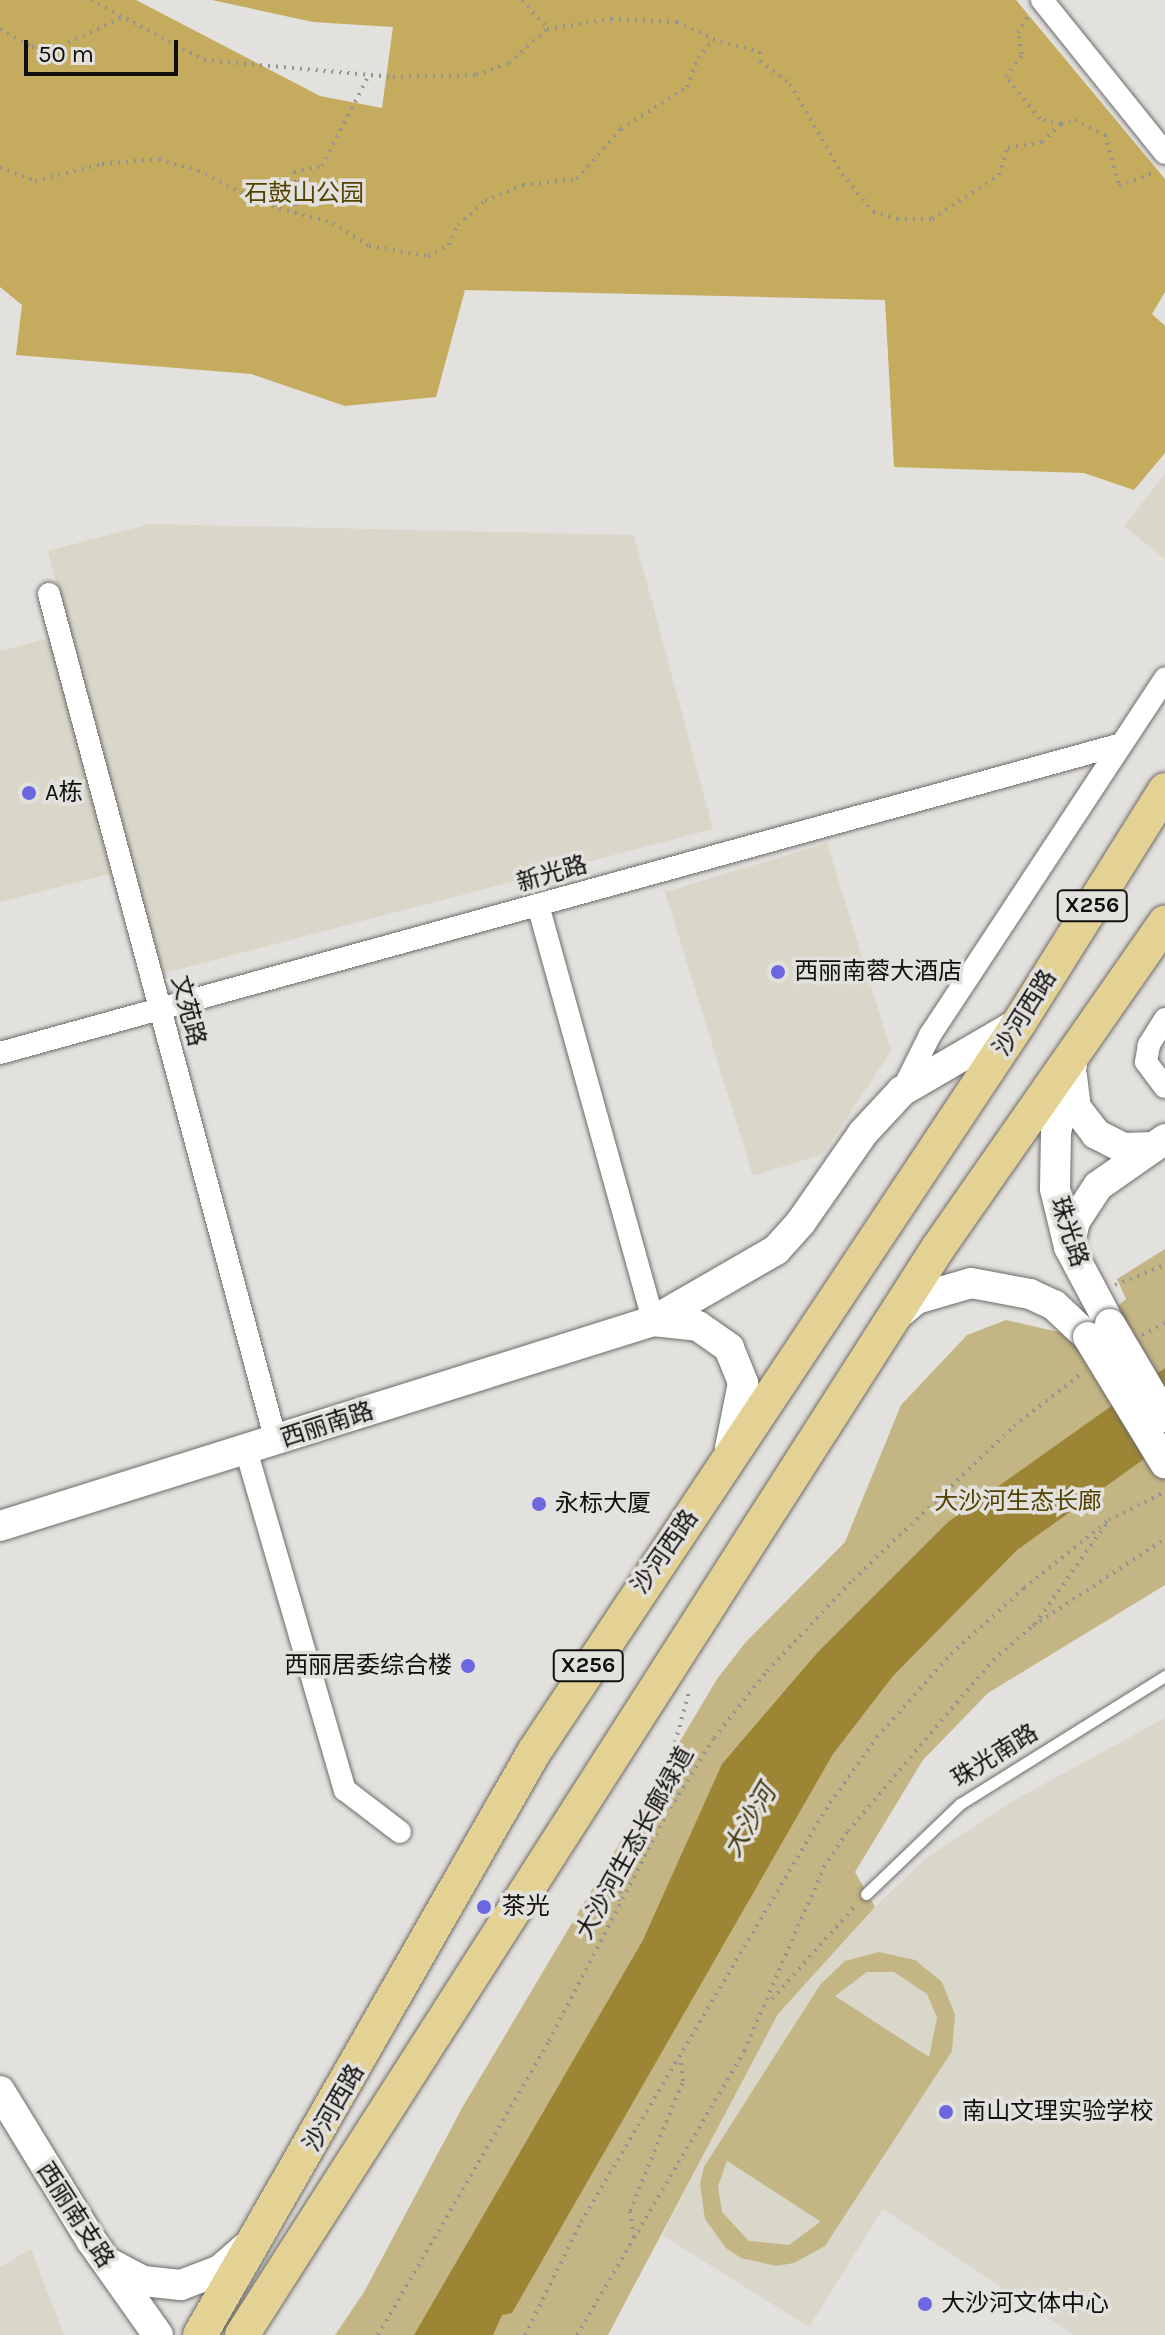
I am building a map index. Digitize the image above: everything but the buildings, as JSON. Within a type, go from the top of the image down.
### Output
[{"type":"main road","name":"沙河西路","points":[[200,2335],[259,2237],[534,1752],[1019,1023],[1165,790]]},
{"type":"main road","name":"沙河西路","points":[[242,2335],[892,1320],[1165,922]]},
{"type":"street","points":[[1033,4],[1165,151]]},
{"type":"street","name":"文苑路","points":[[49,594],[276,1441]]},
{"type":"street","points":[[902,1091],[930,1035],[1118,745],[1165,678]]},
{"type":"street","name":"新光路","points":[[0,1053],[1118,745]]},
{"type":"street","points":[[538,905],[653,1321]]},
{"type":"street","points":[[1165,1019],[1149,1045],[1146,1062],[1165,1087]]},
{"type":"street","name":"西丽南路","points":[[0,1526],[653,1321],[776,1250],[863,1133],[902,1091],[1019,1023]]},
{"type":"street","name":"珠光路","points":[[1089,1032],[1071,1066],[1056,1132],[1054,1169],[1069,1247],[1165,1463]]},
{"type":"street","points":[[1071,1066],[1076,1108],[1096,1134],[1123,1148],[1159,1143]]},
{"type":"street","points":[[1069,1247],[1075,1221],[1098,1186],[1159,1143]]},
{"type":"street","name":"珠光路","points":[[892,1320],[916,1299],[971,1283],[1030,1294],[1110,1334],[1165,1417]]},
{"type":"street","name":"西丽南路","points":[[653,1321],[698,1326],[729,1348],[740,1365],[743,1400],[721,1471]]},
{"type":"street","points":[[246,1450],[345,1790],[400,1832]]},
{"type":"street","name":"西丽南支路","points":[[0,2091],[103,2258],[158,2335]]},
{"type":"street","points":[[103,2258],[143,2281],[181,2285],[220,2270],[259,2237]]},
{"type":"lane","name":"珠光南路","points":[[866,1894],[960,1804],[1165,1676]]},
{"type":"path","points":[[91,0],[204,60],[369,75],[476,75],[509,63],[547,29],[641,18],[677,22],[713,39],[760,52],[760,61],[790,84],[842,174],[873,212],[897,219],[932,219],[999,175],[1008,148],[1042,142],[1061,124],[1075,120],[1105,135],[1119,186],[1153,173]]},
{"type":"path","points":[[522,0],[547,29]]},
{"type":"path","points":[[1033,4],[1029,18],[1018,33],[1022,54],[1006,77],[1040,119],[1061,124]]},
{"type":"path","points":[[0,29],[32,47],[61,46],[122,18]]},
{"type":"path","points":[[0,167],[35,181],[102,164],[159,159],[296,215],[333,223],[369,246],[428,256],[449,245],[458,225],[485,201],[523,185],[577,179],[621,129],[687,87],[698,58],[713,39]]},
{"type":"path","points":[[296,215],[294,172],[322,166],[369,75]]},
{"type":"path","points":[[1092,1293],[1165,1265]]},
{"type":"path","points":[[1110,1334],[1165,1323]]},
{"type":"path","name":"大沙河生态长廊绿道","points":[[378,2335],[549,2041],[688,1777],[767,1671],[983,1455],[1085,1372]]},
{"type":"path","points":[[525,2335],[581,2222],[830,1803],[877,1737],[976,1629],[1109,1520],[1165,1492]]},
{"type":"path","points":[[1033,1626],[1109,1520]]},
{"type":"path","points":[[577,2335],[767,2003],[836,1848],[968,1684],[1033,1626],[1165,1539]]},
{"type":"path","points":[[619,1907],[634,1837],[673,1750],[689,1692]]},
{"type":"path","points":[[767,2003],[866,1894]]},
{"type":"path","points":[[634,2237],[630,2211],[683,2081],[680,2056]]},
{"type":"shaded area","points":[[1165,474],[1165,559],[1124,526]]},
{"type":"shaded area","points":[[150,524],[634,535],[713,829],[161,974],[48,551]]},
{"type":"shaded area","points":[[50,638],[113,873],[0,902],[0,651]]},
{"type":"shaded area","name":"西丽南蓉大酒店","points":[[827,843],[891,1051],[823,1154],[753,1176],[665,892]]},
{"type":"shaded area","name":"南山文理实验学校","points":[[1165,1718],[1165,2335],[1074,2335],[883,2209],[809,2327],[662,2235],[778,2014],[875,1907],[926,1858],[1013,1801]]},
{"type":"shaded area","points":[[31,2249],[64,2335],[0,2335],[0,2267]]},
{"type":"green space","name":"石鼓山公园","points":[[0,0],[136,0],[320,96],[382,108],[393,27],[313,22],[212,0],[1016,0],[1165,179],[1165,292],[1152,314],[1165,326],[1165,453],[1134,490],[1084,473],[894,467],[885,300],[465,290],[436,397],[345,406],[251,374],[16,355],[22,305],[0,287]]},
{"type":"green space","name":"大沙河生态长廊","points":[[1165,1249],[1165,1585],[988,1693],[923,1760],[855,1872],[875,1907],[778,2014],[608,2335],[335,2335],[364,2292],[462,2108],[717,1679],[745,1643],[845,1542],[901,1405],[967,1335],[1006,1320],[1080,1337],[1126,1299],[1117,1279]]},
{"type":"green space","points":[[879,1952],[915,1960],[942,1982],[955,2015],[952,2051],[825,2246],[794,2263],[776,2266],[741,2258],[726,2248],[705,2219],[700,2184],[704,2167],[820,1985],[845,1961]],"holes":[[[867,1972],[894,1972],[927,1994],[937,2018],[929,2057],[835,1996]],[[727,2161],[820,2221],[820,2222],[789,2245],[749,2241],[722,2212],[718,2186]]]},
{"type":"water","name":"大沙河","points":[[1165,1368],[1165,1444],[1017,1550],[893,1676],[833,1754],[512,2313],[502,2315],[493,2335],[414,2335],[643,1940],[722,1764],[818,1652],[948,1522]]},
{"type":"place","name":"A栋","points":[[29,793]]},
{"type":"place","name":"西丽南蓉大酒店","points":[[778,972]]},
{"type":"place","name":"永标大厦","points":[[539,1504]]},
{"type":"place","name":"西丽居委综合楼","points":[[468,1666]]},
{"type":"place","name":"茶光","points":[[484,1907]]},
{"type":"place","name":"南山文理实验学校","points":[[946,2112]]},
{"type":"place","name":"大沙河文体中心","points":[[925,2304]]}]
